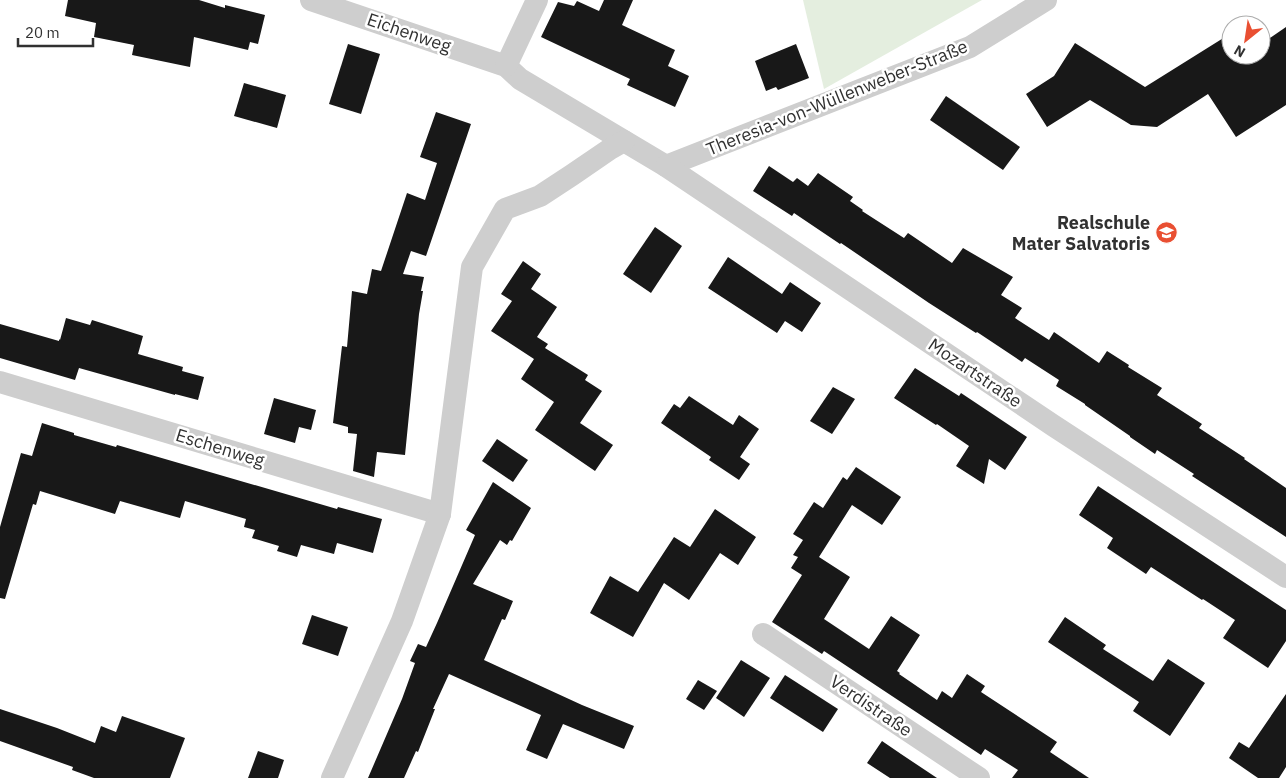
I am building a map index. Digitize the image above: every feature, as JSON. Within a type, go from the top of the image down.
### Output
[{"type":"street","name":"Eichenweg","points":[[311,0],[506,66]]},
{"type":"street","points":[[537,0],[506,66],[520,79],[666,166]]},
{"type":"street","name":"Theresia-von-Wüllenweber-Straße","points":[[666,166],[970,47],[1046,0]]},
{"type":"street","points":[[332,778],[402,621],[440,514],[472,267],[505,209],[540,196],[624,141]]},
{"type":"street","name":"Mozartstraße","points":[[666,166],[1054,426],[1286,577]]},
{"type":"street","name":"Eschenweg","points":[[0,382],[440,514]]},
{"type":"street","name":"Verdistraße","points":[[763,634],[979,778]]},
{"type":"green space","points":[[803,0],[982,0],[824,89]]},
{"type":"building","points":[[68,0],[199,0],[225,8],[225,5],[265,15],[258,44],[250,42],[248,50],[194,37],[190,67],[132,55],[134,45],[94,37],[96,23],[65,16]]},
{"type":"building","points":[[604,0],[633,0],[622,25],[675,50],[668,66],[689,76],[675,107],[627,85],[630,79],[541,37],[558,2],[574,6],[577,1],[599,11]]},
{"type":"building","points":[[1286,27],[1286,105],[1236,137],[1208,94],[1157,127],[1131,125],[1090,100],[1047,127],[1026,94],[1054,76],[1075,43],[1145,87],[1221,40],[1221,65],[1271,65],[1271,37]]},
{"type":"building","points":[[348,44],[380,54],[361,114],[329,104]]},
{"type":"building","points":[[796,44],[809,78],[778,90],[776,87],[766,91],[755,61]]},
{"type":"building","points":[[244,83],[286,95],[277,128],[234,116]]},
{"type":"building","points":[[946,96],[1020,147],[1003,170],[930,120]]},
{"type":"building","points":[[436,112],[471,124],[426,256],[411,251],[403,274],[424,277],[405,455],[377,452],[374,477],[353,471],[357,434],[348,433],[348,427],[333,423],[342,346],[347,347],[352,291],[367,294],[372,269],[381,271],[407,193],[425,200],[437,163],[420,157]]},
{"type":"building","points":[[769,166],[793,182],[797,178],[808,186],[818,173],[853,197],[850,201],[862,211],[904,238],[908,233],[952,263],[963,248],[1013,277],[1001,295],[1022,308],[1015,318],[1049,340],[1054,332],[1099,363],[1107,351],[1129,365],[1128,367],[1162,388],[1157,395],[1202,424],[1199,428],[1286,488],[1286,537],[1192,476],[1194,474],[1157,450],[1155,454],[1085,404],[1056,386],[1059,380],[1025,358],[1022,362],[794,213],[792,216],[753,191]]},
{"type":"building","points":[[655,227],[682,246],[651,293],[623,274]]},
{"type":"building","points":[[728,257],[782,294],[790,282],[821,303],[802,332],[785,321],[777,333],[708,288]]},
{"type":"building","points":[[523,261],[541,274],[531,289],[557,307],[537,337],[548,344],[545,348],[588,375],[585,380],[602,391],[580,423],[613,445],[595,471],[535,430],[554,402],[521,379],[534,359],[491,331],[512,301],[501,294]]},
{"type":"building","points":[[66,318],[90,325],[92,320],[143,336],[138,354],[183,367],[182,371],[204,377],[198,400],[79,368],[75,380],[0,358],[0,324],[59,341]]},
{"type":"building","points":[[915,368],[959,396],[961,393],[1027,437],[1005,470],[989,459],[984,484],[956,466],[969,446],[894,398]]},
{"type":"building","points":[[833,387],[855,399],[832,434],[810,421]]},
{"type":"building","points":[[689,396],[733,425],[739,415],[759,429],[740,457],[750,464],[739,480],[709,460],[711,457],[661,423],[674,404],[680,408]]},
{"type":"building","points":[[274,398],[316,410],[311,430],[299,427],[295,443],[264,434]]},
{"type":"building","points":[[42,423],[74,433],[74,435],[116,447],[117,445],[337,509],[338,507],[382,519],[373,553],[337,543],[334,554],[301,545],[297,557],[277,551],[279,546],[252,538],[255,530],[244,527],[246,519],[185,501],[180,518],[120,501],[115,514],[40,491],[36,505],[33,504],[5,599],[0,598],[0,527],[21,453],[32,456]]},
{"type":"building","points":[[497,439],[528,460],[513,482],[482,461]]},
{"type":"building","points":[[856,467],[901,497],[882,525],[852,505],[819,557],[850,577],[824,619],[869,649],[891,616],[920,635],[897,671],[899,674],[937,700],[942,691],[952,698],[967,674],[985,686],[981,692],[1057,742],[1050,752],[1089,778],[1012,778],[1018,770],[985,749],[981,755],[824,651],[822,654],[772,622],[802,575],[791,568],[798,557],[793,555],[803,540],[793,534],[814,502],[823,508],[843,477],[847,480]]},
{"type":"building","points":[[493,482],[531,508],[512,541],[510,540],[507,545],[500,540],[473,584],[513,601],[505,620],[502,619],[484,660],[582,705],[634,726],[624,749],[563,724],[547,759],[526,750],[541,715],[449,674],[433,709],[435,709],[418,752],[416,751],[404,778],[368,778],[402,699],[415,663],[410,661],[418,644],[426,647],[475,535],[466,530]]},
{"type":"building","points":[[1098,486],[1286,610],[1286,641],[1268,668],[1223,638],[1235,620],[1151,567],[1146,574],[1107,548],[1113,538],[1079,515]]},
{"type":"building","points":[[715,509],[756,537],[738,565],[720,553],[689,600],[664,583],[633,637],[590,613],[610,576],[638,592],[674,537],[690,547]]},
{"type":"building","points":[[312,615],[348,627],[338,656],[302,644]]},
{"type":"building","points":[[1065,617],[1106,645],[1103,649],[1153,681],[1168,659],[1205,683],[1170,736],[1133,711],[1139,702],[1048,642]]},
{"type":"building","points":[[741,660],[770,678],[744,717],[716,698]]},
{"type":"building","points":[[785,675],[838,709],[823,732],[770,698]]},
{"type":"building","points":[[698,680],[717,691],[704,710],[686,699]]},
{"type":"building","points":[[1286,694],[1286,767],[1279,778],[1258,778],[1229,758],[1239,742],[1249,748]]},
{"type":"building","points":[[0,709],[95,743],[101,726],[116,732],[122,716],[185,738],[170,778],[94,778],[72,770],[73,767],[0,741]]},
{"type":"building","points":[[882,741],[937,778],[890,778],[867,763]]},
{"type":"building","points":[[258,751],[284,760],[278,778],[248,778]]},
{"type":"place","name":"Realschule Mater Salvatoris","points":[[1166,233]]}]
